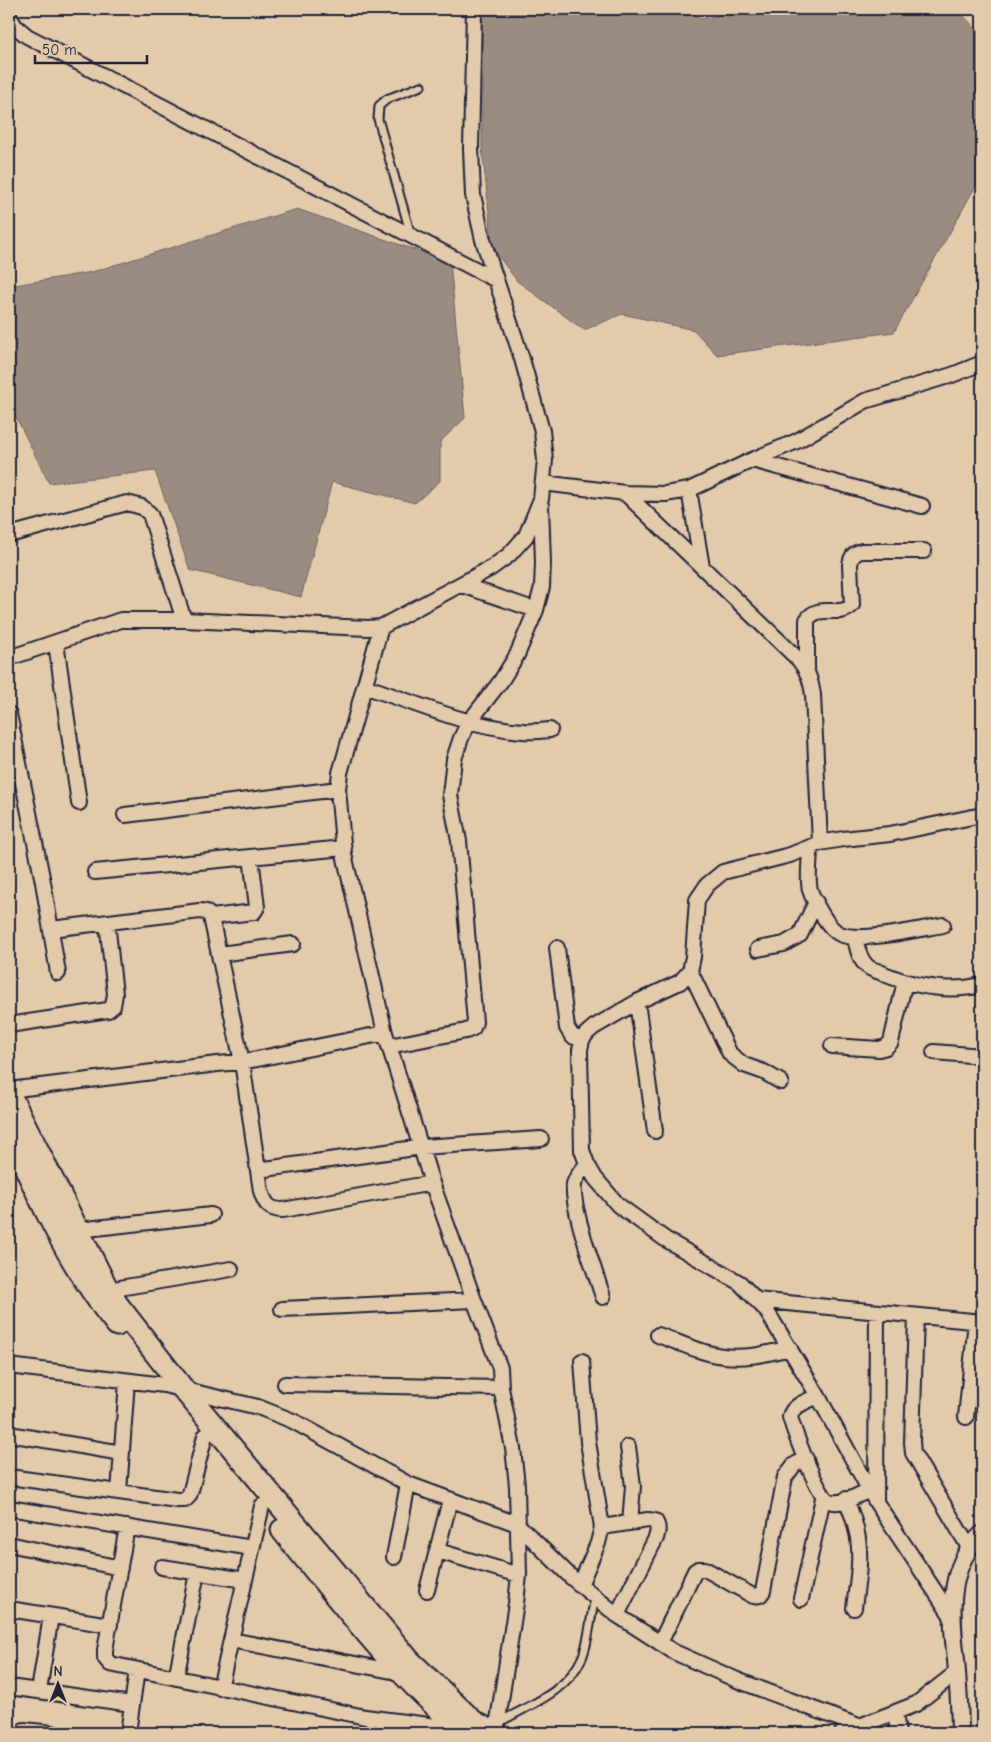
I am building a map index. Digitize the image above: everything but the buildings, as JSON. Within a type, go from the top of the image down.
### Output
[{"type":"main road","points":[[9,1092],[108,1290],[205,1436],[367,1634],[439,1712],[463,1731]]},
{"type":"main road","points":[[9,1132],[42,1206],[94,1297],[409,1660],[473,1722],[496,1730]]},
{"type":"street","points":[[9,1092],[242,1062],[387,1039],[466,1030],[472,1028],[475,1022],[459,841],[450,795],[454,759],[469,722],[501,681],[517,654],[536,610],[542,587],[541,499],[545,460],[542,431],[522,359],[483,240],[473,195],[471,140],[474,9]]},
{"type":"street","points":[[9,16],[15,26],[27,36],[412,238],[496,280]]},
{"type":"street","points":[[543,483],[625,493],[665,494],[689,490],[797,441],[866,401],[952,375],[982,363]]},
{"type":"street","points":[[752,460],[922,506]]},
{"type":"street","points":[[689,490],[702,567]]},
{"type":"street","points":[[625,493],[799,660],[807,670]]},
{"type":"street","points":[[9,658],[121,620],[184,620],[381,627],[462,585],[492,568],[509,555],[526,536],[541,499]]},
{"type":"street","points":[[9,535],[126,503],[142,506],[150,514],[184,620]]},
{"type":"street","points":[[924,551],[862,551],[855,553],[851,558],[850,565],[852,605],[849,609],[818,611],[811,614],[807,620],[807,670],[813,695],[815,845],[810,889],[830,926],[840,934],[855,938],[943,925]]},
{"type":"street","points":[[462,585],[536,610]]},
{"type":"street","points":[[381,627],[340,773],[338,789],[344,848],[387,1039],[432,1183],[500,1368],[501,1388],[514,1448],[517,1486],[519,1575],[496,1730]]},
{"type":"street","points":[[56,643],[79,802]]},
{"type":"street","points":[[364,686],[469,722],[525,732],[550,730]]},
{"type":"street","points":[[9,714],[43,882],[58,973]]},
{"type":"street","points":[[125,815],[338,789]]},
{"type":"street","points":[[952,1617],[873,1496],[818,1396],[766,1310],[740,1283],[665,1239],[618,1205],[595,1178],[582,1150],[580,1050],[582,1040],[594,1027],[637,1002],[680,982],[690,971],[693,957],[697,900],[707,885],[723,872],[790,855],[815,845],[843,839],[890,834],[982,815]]},
{"type":"street","points":[[95,872],[344,848]]},
{"type":"street","points":[[211,917],[254,912],[257,907],[251,857]]},
{"type":"street","points":[[758,949],[784,944],[800,935],[816,902]]},
{"type":"street","points":[[51,929],[200,911],[206,912],[211,917],[242,1062],[258,1170],[264,1200],[268,1206],[276,1210],[283,1210],[432,1183]]},
{"type":"street","points":[[9,1025],[108,1010],[113,1006],[115,994],[107,922]]},
{"type":"street","points":[[855,938],[859,954],[868,967],[905,981],[930,988],[965,989],[982,985]]},
{"type":"street","points":[[220,954],[293,944]]},
{"type":"street","points":[[557,948],[567,1028],[572,1036],[582,1040]]},
{"type":"street","points":[[690,971],[730,1054],[744,1065],[764,1072],[780,1082]]},
{"type":"street","points":[[832,1046],[886,1048],[891,1042],[905,981]]},
{"type":"street","points":[[637,1002],[655,1132]]},
{"type":"street","points":[[934,1052],[982,1056]]},
{"type":"street","points":[[258,1170],[422,1147],[541,1139]]},
{"type":"street","points":[[587,1164],[577,1175],[574,1184],[576,1201],[581,1226],[604,1297]]},
{"type":"street","points":[[78,1230],[211,1215]]},
{"type":"street","points":[[108,1290],[231,1270]]},
{"type":"street","points":[[282,1309],[474,1300]]},
{"type":"street","points":[[756,1300],[979,1322],[966,1417]]},
{"type":"street","points":[[873,1496],[877,1312]]},
{"type":"street","points":[[916,1316],[913,1453],[970,1548]]},
{"type":"street","points":[[658,1334],[715,1355],[735,1358],[760,1355],[790,1348]]},
{"type":"street","points":[[580,1585],[598,1543],[602,1527],[588,1442],[582,1361]]},
{"type":"street","points":[[9,1366],[174,1388],[258,1407],[293,1421],[408,1484],[517,1524],[580,1585],[617,1615],[674,1652],[738,1680],[861,1727]]},
{"type":"street","points":[[119,1492],[127,1381]]},
{"type":"street","points":[[285,1384],[501,1388]]},
{"type":"street","points":[[801,1599],[823,1498],[790,1417],[791,1411],[794,1408],[818,1396]]},
{"type":"street","points":[[9,1434],[122,1453]]},
{"type":"street","points":[[9,1477],[185,1500],[191,1490],[205,1436]]},
{"type":"street","points":[[628,1447],[633,1486],[630,1523]]},
{"type":"street","points":[[660,1643],[698,1569],[705,1569],[753,1596],[760,1595],[763,1591],[785,1476],[789,1469],[806,1459]]},
{"type":"street","points":[[394,1557],[408,1484]]},
{"type":"street","points":[[823,1498],[830,1502],[840,1502],[873,1496]]},
{"type":"street","points":[[427,1590],[450,1500]]},
{"type":"street","points":[[846,1500],[856,1529],[859,1548],[854,1608]]},
{"type":"street","points":[[220,1688],[262,1506]]},
{"type":"street","points":[[9,1508],[252,1548]]},
{"type":"street","points":[[602,1527],[655,1521],[659,1530],[617,1615]]},
{"type":"street","points":[[126,1527],[104,1658],[110,1664],[365,1717],[463,1731]]},
{"type":"street","points":[[960,1733],[960,1710],[952,1617],[953,1589],[958,1570],[970,1548],[982,1534]]},
{"type":"street","points":[[9,1544],[120,1568]]},
{"type":"street","points":[[438,1551],[519,1575]]},
{"type":"street","points":[[162,1567],[245,1580]]},
{"type":"street","points":[[176,1678],[197,1573]]},
{"type":"street","points":[[9,1609],[110,1625]]},
{"type":"street","points":[[39,1691],[51,1616]]},
{"type":"street","points":[[231,1640],[402,1673]]},
{"type":"street","points":[[128,1733],[137,1670]]},
{"type":"street","points":[[842,1733],[916,1704],[957,1672]]},
{"type":"street","points":[[9,1687],[132,1704]]},
{"type":"street","points":[[895,1713],[898,1733]]},
{"type":"street","points":[[24,1730],[52,1733]]},
{"type":"lane","points":[[412,238],[378,119],[379,106],[387,99],[421,86]]},
{"type":"lane","points":[[496,1730],[560,1688],[573,1675],[583,1656],[595,1597]]},
{"type":"lane","points":[[381,1733],[384,1719]]},
{"type":"shaded area","points":[[482,9],[688,9],[701,19],[748,9],[957,9],[982,35],[982,175],[894,332],[717,355],[694,330],[622,314],[584,330],[517,281],[493,249],[482,147]]},
{"type":"shaded area","points":[[297,209],[450,262],[465,418],[440,442],[440,481],[415,503],[332,482],[301,597],[190,570],[155,471],[49,483],[9,403],[9,286],[92,272]]}]
